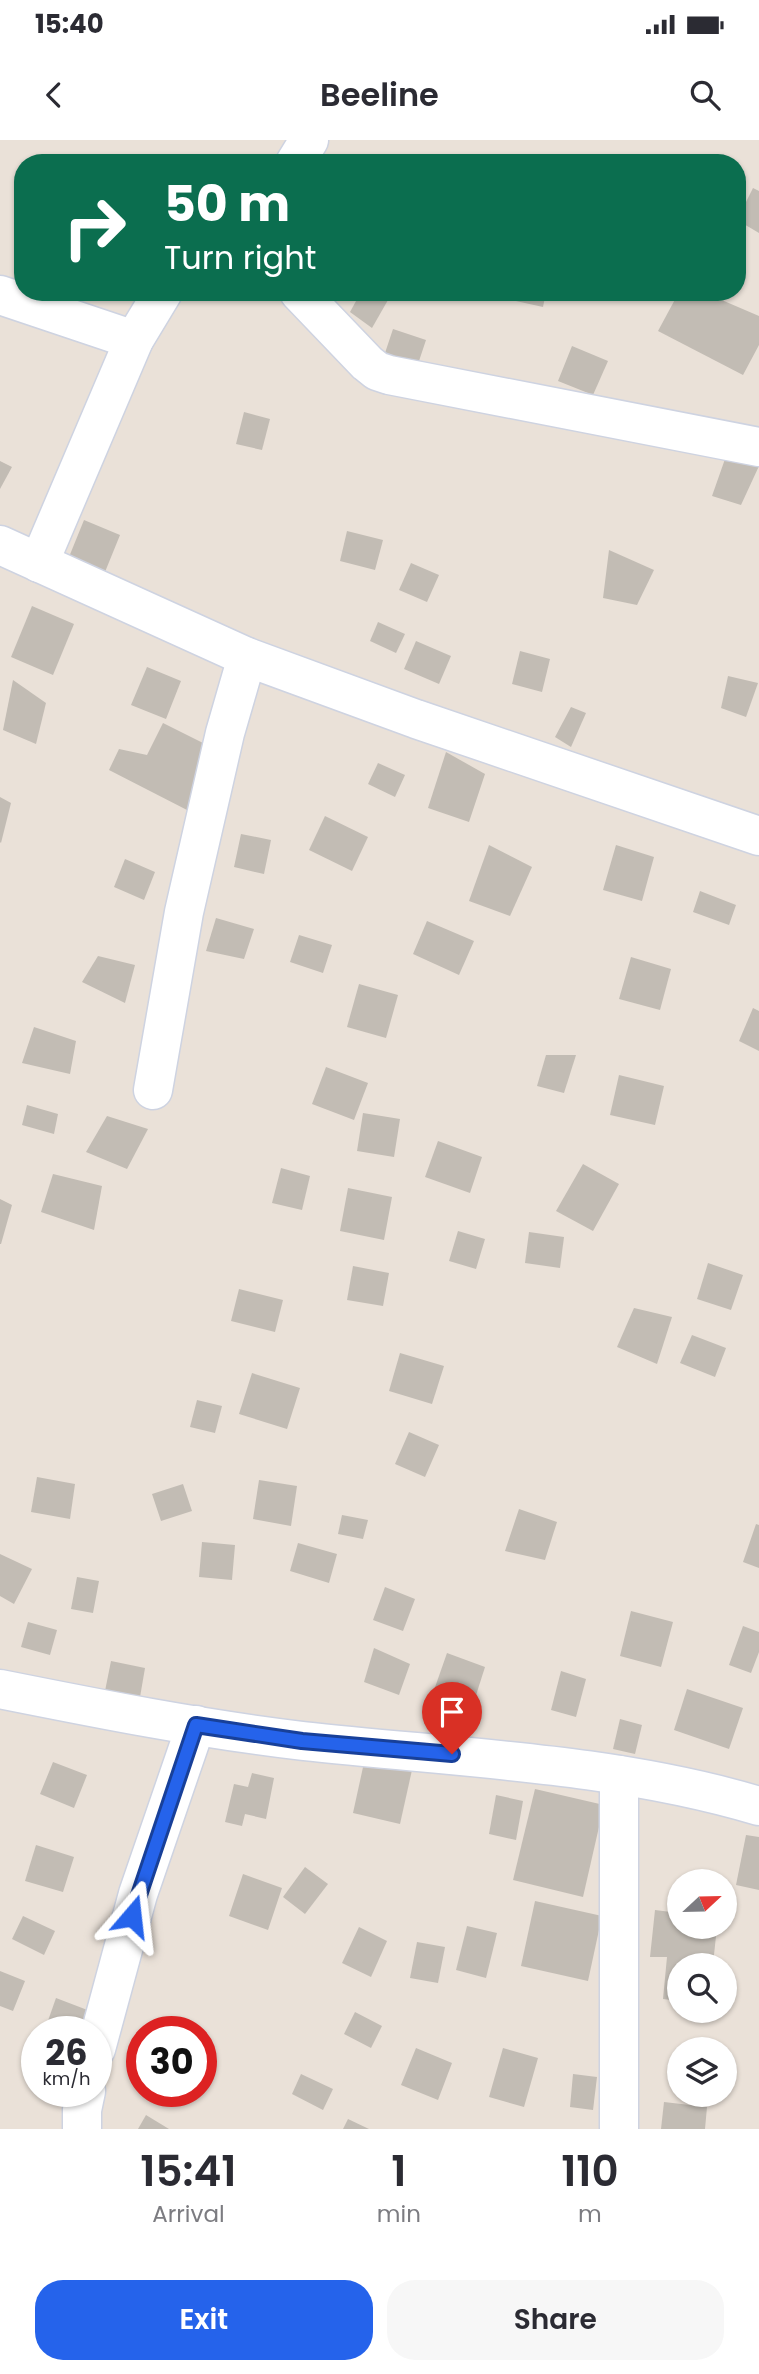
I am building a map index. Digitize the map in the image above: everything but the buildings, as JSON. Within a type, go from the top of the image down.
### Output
[{"type":"street","points":[[18,301],[134,340]]},
{"type":"street","points":[[39,563],[134,340],[158,301]]},
{"type":"street","points":[[308,301],[367,363],[389,376],[593,413],[759,447]]},
{"type":"street","points":[[0,545],[247,657],[416,719],[759,836]]},
{"type":"street","points":[[153,1090],[184,912],[225,733],[247,657]]},
{"type":"street","points":[[0,1689],[134,1716],[302,1741],[477,1756],[619,1775],[759,1806]]},
{"type":"street","points":[[105,2016],[138,1894],[196,1725]]},
{"type":"street","points":[[619,1775],[620,2129]]},
{"type":"street","points":[[82,2129],[83,2107]]},
{"type":"route","points":[[132,1916],[196,1725],[302,1741],[452,1754]]}]
